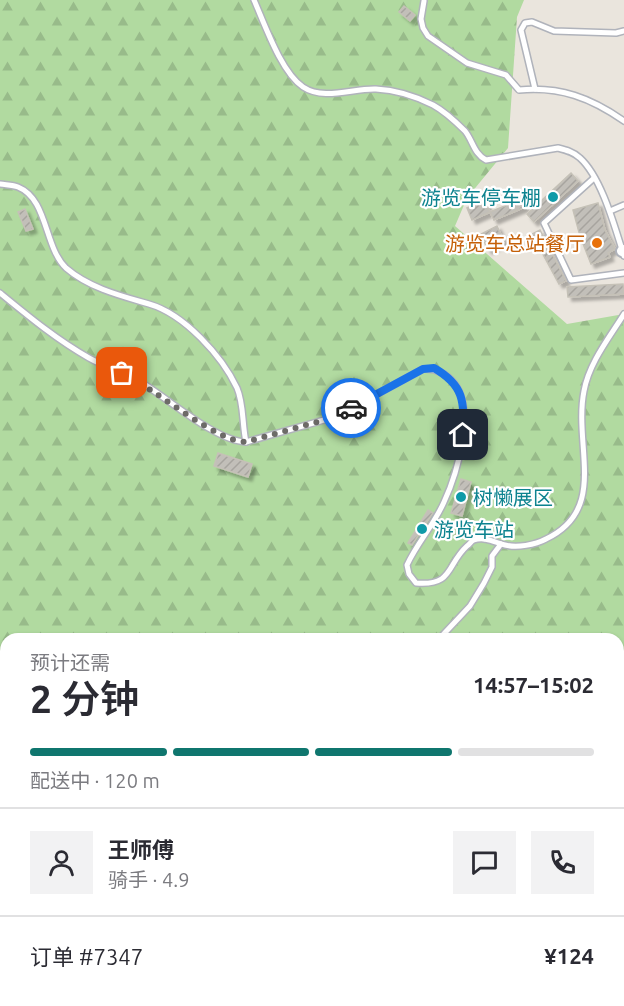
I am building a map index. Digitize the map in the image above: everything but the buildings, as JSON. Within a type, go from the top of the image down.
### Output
[{"type":"lane","points":[[254,0],[287,69],[303,87],[316,93],[374,89],[408,94],[446,114],[465,132],[479,156],[486,160],[558,148],[568,150],[580,158],[594,178],[610,211],[623,253]]},
{"type":"lane","points":[[424,1],[421,19],[428,36],[467,63],[506,75],[519,90],[554,89],[606,108],[624,121]]},
{"type":"lane","points":[[535,88],[521,30],[525,23],[532,22],[554,31],[624,32]]},
{"type":"lane","points":[[594,178],[544,223],[571,280],[624,273]]},
{"type":"lane","points":[[0,184],[19,188],[30,196],[42,215],[56,256],[77,277],[110,292],[166,311],[199,334],[226,369],[237,388],[246,442]]},
{"type":"lane","points":[[610,211],[624,205]]},
{"type":"lane","points":[[0,293],[36,322],[90,358],[139,381],[220,435],[237,442],[246,442],[324,420],[346,411],[423,369],[434,368],[453,382],[461,392],[464,410],[463,435],[455,473],[445,501],[407,566],[409,574],[416,583],[428,584],[439,581],[450,571],[460,552],[475,540],[488,539],[507,546],[528,545],[543,541],[561,531],[573,520],[585,493],[580,413],[584,388],[590,369],[624,314]]},
{"type":"lane","points":[[445,633],[470,606],[492,567],[492,556],[501,544]]},
{"type":"green space","points":[[0,0],[524,0],[517,17],[508,148],[467,198],[455,226],[567,324],[624,314],[624,633],[0,633]]},
{"type":"way so far","points":[[122,373],[139,381],[220,435],[237,442],[246,442],[324,420],[351,408]]},
{"type":"place","name":"游览车停车棚","points":[[553,197]]},
{"type":"place","name":"游览车总站餐厅","points":[[597,243]]},
{"type":"place","name":"树懒展区","points":[[461,497]]},
{"type":"place","name":"游览车站","points":[[422,529]]},
{"type":"route","points":[[351,408],[423,369],[434,368],[453,382],[461,392],[464,410],[463,435]]}]
